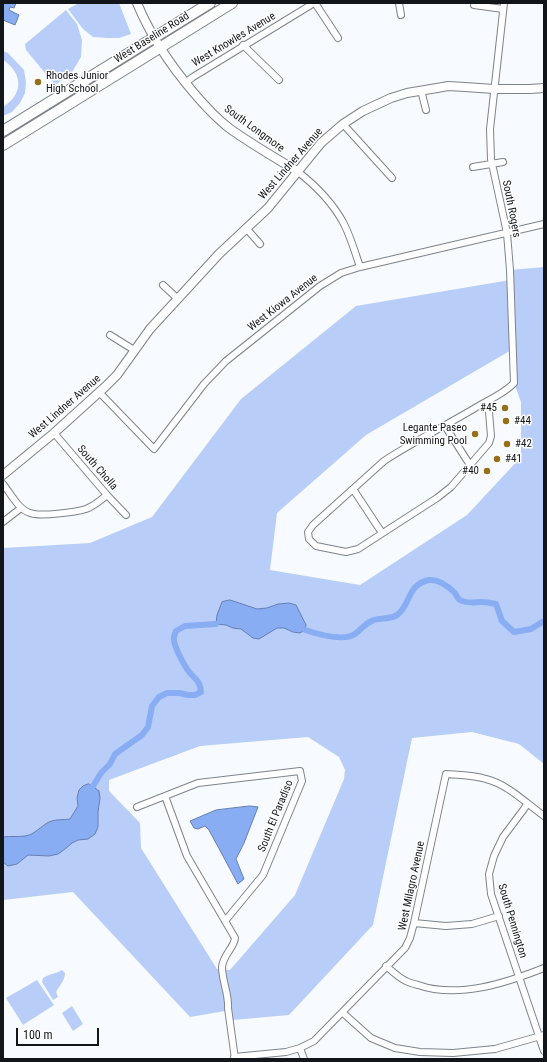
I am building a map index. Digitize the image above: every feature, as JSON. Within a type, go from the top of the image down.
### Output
[{"type":"main road","name":"West Baseline Road","points":[[3,131],[210,3]]},
{"type":"main road","name":"West Baseline Road","points":[[3,145],[232,3]]},
{"type":"street","name":"South Longmore","points":[[137,3],[160,48],[185,83],[206,107],[228,127],[255,146],[296,171],[315,186],[332,205],[344,222],[360,267]]},
{"type":"street","points":[[314,3],[338,38]]},
{"type":"street","name":"West Knowles Avenue","points":[[185,83],[243,45],[314,3]]},
{"type":"street","points":[[399,3],[401,15]]},
{"type":"street","points":[[474,5],[503,6]]},
{"type":"street","name":"South Rogers","points":[[484,403],[489,412],[491,436],[489,443],[452,487],[358,549],[346,552],[316,546],[309,540],[308,532],[313,525],[384,461],[484,403],[509,389],[514,383],[510,270],[507,233],[492,163],[490,129],[503,6]]},
{"type":"street","points":[[243,45],[278,80]]},
{"type":"street","name":"West Lindner Avenue","points":[[3,475],[100,393],[117,375],[150,329],[219,254],[268,208],[296,171],[321,143],[343,124],[363,111],[391,98],[421,90],[448,86],[494,89],[544,88]]},
{"type":"street","points":[[421,90],[426,110]]},
{"type":"street","points":[[343,124],[392,178]]},
{"type":"street","points":[[474,167],[503,162]]},
{"type":"street","name":"West Kiowa Avenue","points":[[100,393],[154,449],[204,384],[226,362],[320,286],[341,273],[360,267],[544,224]]},
{"type":"street","points":[[246,228],[260,244]]},
{"type":"street","points":[[163,285],[178,299]]},
{"type":"street","points":[[110,335],[134,350]]},
{"type":"street","points":[[445,426],[470,465]]},
{"type":"street","name":"South Cholla","points":[[54,433],[126,515]]},
{"type":"street","points":[[3,484],[21,508],[31,514],[39,515],[77,511],[96,504],[107,495]]},
{"type":"street","points":[[353,489],[382,533]]},
{"type":"street","points":[[3,522],[21,508]]},
{"type":"street","name":"South El Paradiso","points":[[137,807],[198,783],[300,771],[302,781],[263,875],[225,920]]},
{"type":"street","name":"West Milagro Avenue","points":[[235,1058],[286,1052],[300,1048],[314,1041],[405,948],[410,938],[414,923],[446,774],[486,779],[495,782],[508,789],[544,816]]},
{"type":"street","points":[[165,796],[187,856],[235,938],[222,965],[224,1001],[228,1008],[235,1058]]},
{"type":"street","name":"South Pennington","points":[[527,804],[503,837],[494,856],[489,874],[491,894],[542,1036],[544,1051]]},
{"type":"street","points":[[414,923],[446,926],[472,924],[499,916]]},
{"type":"street","points":[[386,966],[406,981],[428,989],[456,990],[489,986],[520,978],[544,968]]},
{"type":"street","points":[[342,1013],[371,1038],[395,1048],[420,1052],[453,1053],[495,1049],[542,1036]]},
{"type":"street","points":[[300,1048],[304,1059]]},
{"type":"shaded area","points":[[3,3],[16,3],[14,8],[10,7],[9,10],[19,15],[15,25],[3,20]]},
{"type":"shaded area","points":[[79,3],[119,3],[131,34],[119,38],[93,37],[83,29],[68,9]]},
{"type":"shaded area","points":[[66,10],[77,24],[82,40],[81,57],[71,74],[55,85],[26,50],[25,44]]},
{"type":"shaded area","points":[[3,51],[8,53],[24,70],[26,82],[25,93],[20,103],[12,112],[3,116],[3,107],[15,96],[18,90],[18,84],[14,71],[10,65],[3,60]]},
{"type":"shaded area","points":[[544,267],[544,764],[519,744],[472,732],[412,738],[373,925],[289,1015],[233,1020],[231,1010],[190,1017],[73,892],[3,900],[3,548],[90,543],[152,517],[241,399],[356,306],[510,280],[510,270]],"holes":[[[513,349],[514,383],[521,402],[521,457],[467,515],[360,585],[270,570],[277,513],[366,435]],[[308,737],[339,757],[345,770],[344,779],[295,895],[230,970],[217,969],[141,848],[140,823],[109,791],[109,780],[200,746]]]},
{"type":"shaded area","points":[[230,600],[257,609],[267,608],[278,604],[289,603],[296,605],[306,625],[305,630],[300,633],[284,628],[277,628],[259,639],[253,638],[241,629],[216,624],[217,615],[222,602]]},
{"type":"shaded area","points":[[89,784],[99,791],[100,798],[98,827],[95,834],[88,839],[78,840],[72,843],[58,854],[49,856],[28,855],[17,864],[8,866],[3,862],[3,837],[28,835],[49,822],[70,819],[78,806],[77,798],[79,790],[83,786]]},
{"type":"shaded area","points":[[250,806],[258,807],[236,859],[244,879],[238,884],[209,830],[205,826],[198,829],[194,828],[190,821],[216,810]]},
{"type":"shaded area","points":[[62,970],[65,973],[64,978],[56,992],[58,997],[53,1000],[42,982],[43,978]]},
{"type":"shaded area","points":[[37,980],[54,1005],[23,1025],[6,998]]},
{"type":"shaded area","points":[[72,1006],[83,1024],[73,1031],[62,1013]]},
{"type":"waterway","points":[[305,630],[337,637],[355,634],[371,621],[396,616],[402,610],[414,588],[429,580],[443,584],[452,590],[460,600],[496,604],[502,621],[514,632],[531,629],[542,622]]},
{"type":"waterway","points":[[93,786],[101,773],[110,764],[115,754],[142,735],[148,727],[152,706],[159,697],[167,693],[195,695],[201,692],[198,681],[189,672],[179,654],[174,643],[174,637],[176,631],[185,626],[216,624]]},
{"type":"place","name":"Rhodes Junior High School","points":[[38,82]]},
{"type":"place","name":"#45","points":[[505,408]]},
{"type":"place","name":"#44","points":[[506,421]]},
{"type":"place","name":"Legante Paseo Swimming Pool","points":[[475,434]]},
{"type":"place","name":"#42","points":[[507,444]]},
{"type":"place","name":"#41","points":[[497,459]]},
{"type":"place","name":"#40","points":[[487,471]]}]
